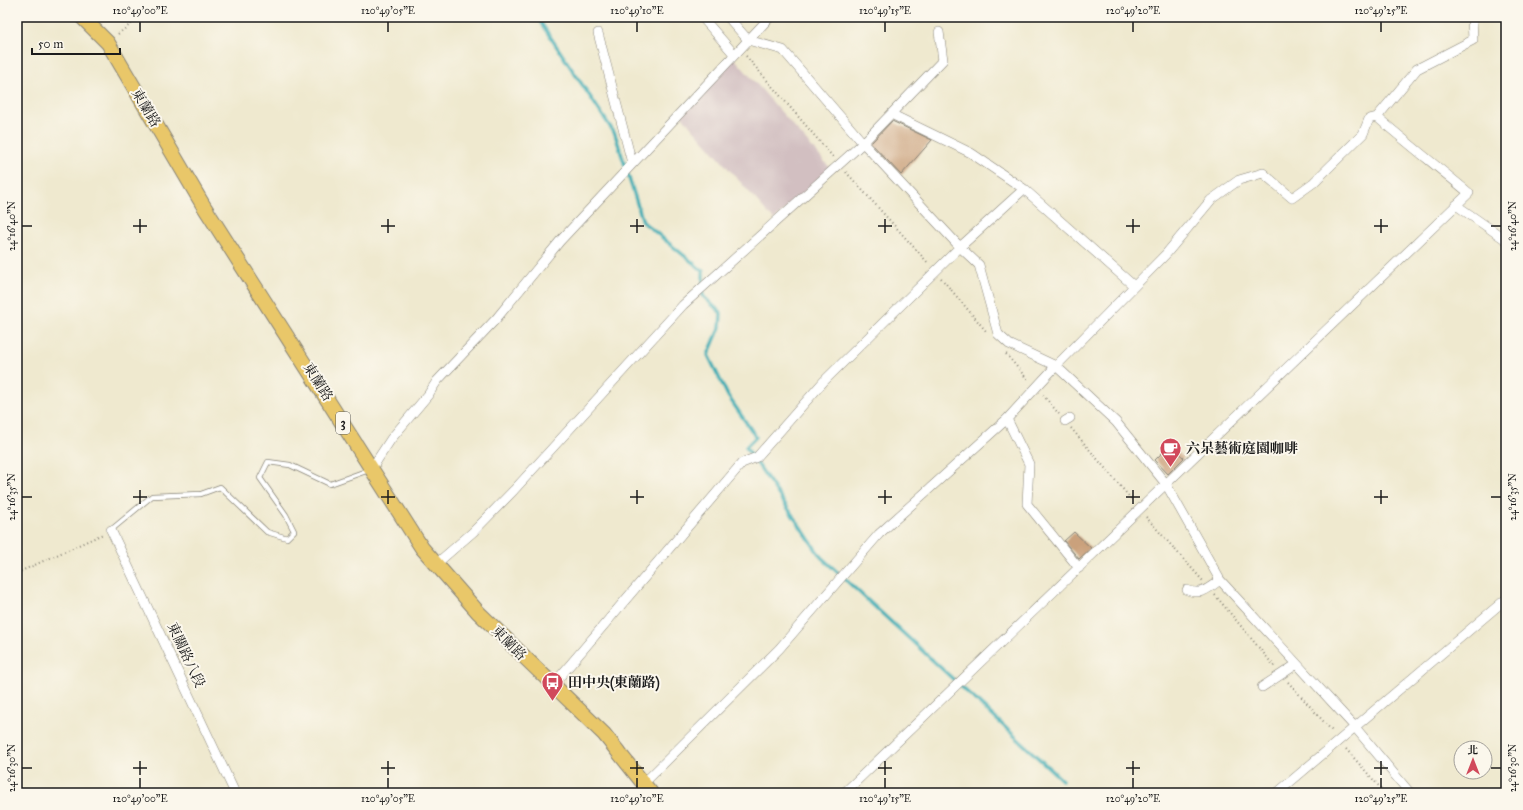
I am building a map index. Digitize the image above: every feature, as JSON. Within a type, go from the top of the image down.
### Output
[{"type":"main road","name":"東蘭路","points":[[82,17],[108,43],[203,205],[422,548],[478,612],[552,686],[604,734],[647,788]]},
{"type":"street","points":[[702,17],[737,51]]},
{"type":"street","points":[[728,17],[748,40],[783,50],[863,143],[960,247],[979,265],[998,334],[1009,344],[1056,366],[1116,422],[1166,484],[1220,580],[1354,726],[1410,793]]},
{"type":"street","points":[[372,468],[391,439],[428,395],[437,380],[496,319],[560,240],[770,17]]},
{"type":"street","points":[[647,788],[779,649],[879,534],[1006,419],[1166,254],[1211,200],[1238,180],[1263,173],[1292,198],[1313,183],[1362,134],[1369,119],[1377,117],[1417,69],[1473,40],[1472,17]]},
{"type":"street","points":[[436,564],[472,532],[514,490],[682,306],[863,143],[943,60],[939,32]]},
{"type":"street","points":[[598,33],[632,163]]},
{"type":"street","points":[[891,114],[971,153],[1024,189],[1134,286]]},
{"type":"street","points":[[844,793],[1080,568],[1468,193],[1443,171],[1409,146],[1377,117]]},
{"type":"street","points":[[552,686],[742,463],[757,457],[824,381],[960,247],[1024,189]]},
{"type":"street","points":[[1456,205],[1506,240]]},
{"type":"street","points":[[1006,419],[1029,464],[1027,504],[1080,568]]},
{"type":"street","name":"東關路八段","points":[[111,530],[235,793]]},
{"type":"street","points":[[1187,590],[1194,593],[1202,592],[1220,580]]},
{"type":"street","points":[[1277,793],[1354,726],[1506,599]]},
{"type":"street","points":[[1262,687],[1298,664]]},
{"type":"lane","points":[[111,530],[152,496],[201,494],[220,487],[267,532],[287,538],[294,531],[286,515],[260,478],[268,462],[290,465],[330,484],[372,468]]},
{"type":"path","points":[[108,43],[140,17]]},
{"type":"path","points":[[737,51],[987,332]]},
{"type":"path","points":[[1002,350],[1028,380]]},
{"type":"path","points":[[1042,394],[1068,420],[1140,509],[1282,675],[1333,732]]},
{"type":"path","points":[[17,573],[111,530]]},
{"type":"path","points":[[1346,749],[1386,793]]},
{"type":"shaded area","points":[[734,58],[831,169],[774,220],[680,114]]},
{"type":"building","points":[[892,121],[932,140],[901,175],[871,143]]},
{"type":"building","name":"六呆藝術庭園咖啡","points":[[1170,445],[1184,458],[1168,474],[1155,460]]},
{"type":"building","points":[[1074,532],[1091,548],[1079,559],[1064,541]]},
{"type":"waterway","points":[[537,17],[615,134],[643,222],[703,271],[703,296],[721,313],[720,327],[708,355],[728,396],[756,437],[746,447],[821,557],[1062,780]]},
{"type":"place","name":"六呆藝術庭園咖啡","points":[[1170,468]]},
{"type":"place","name":"田中央(東蘭路)","points":[[552,702]]}]
